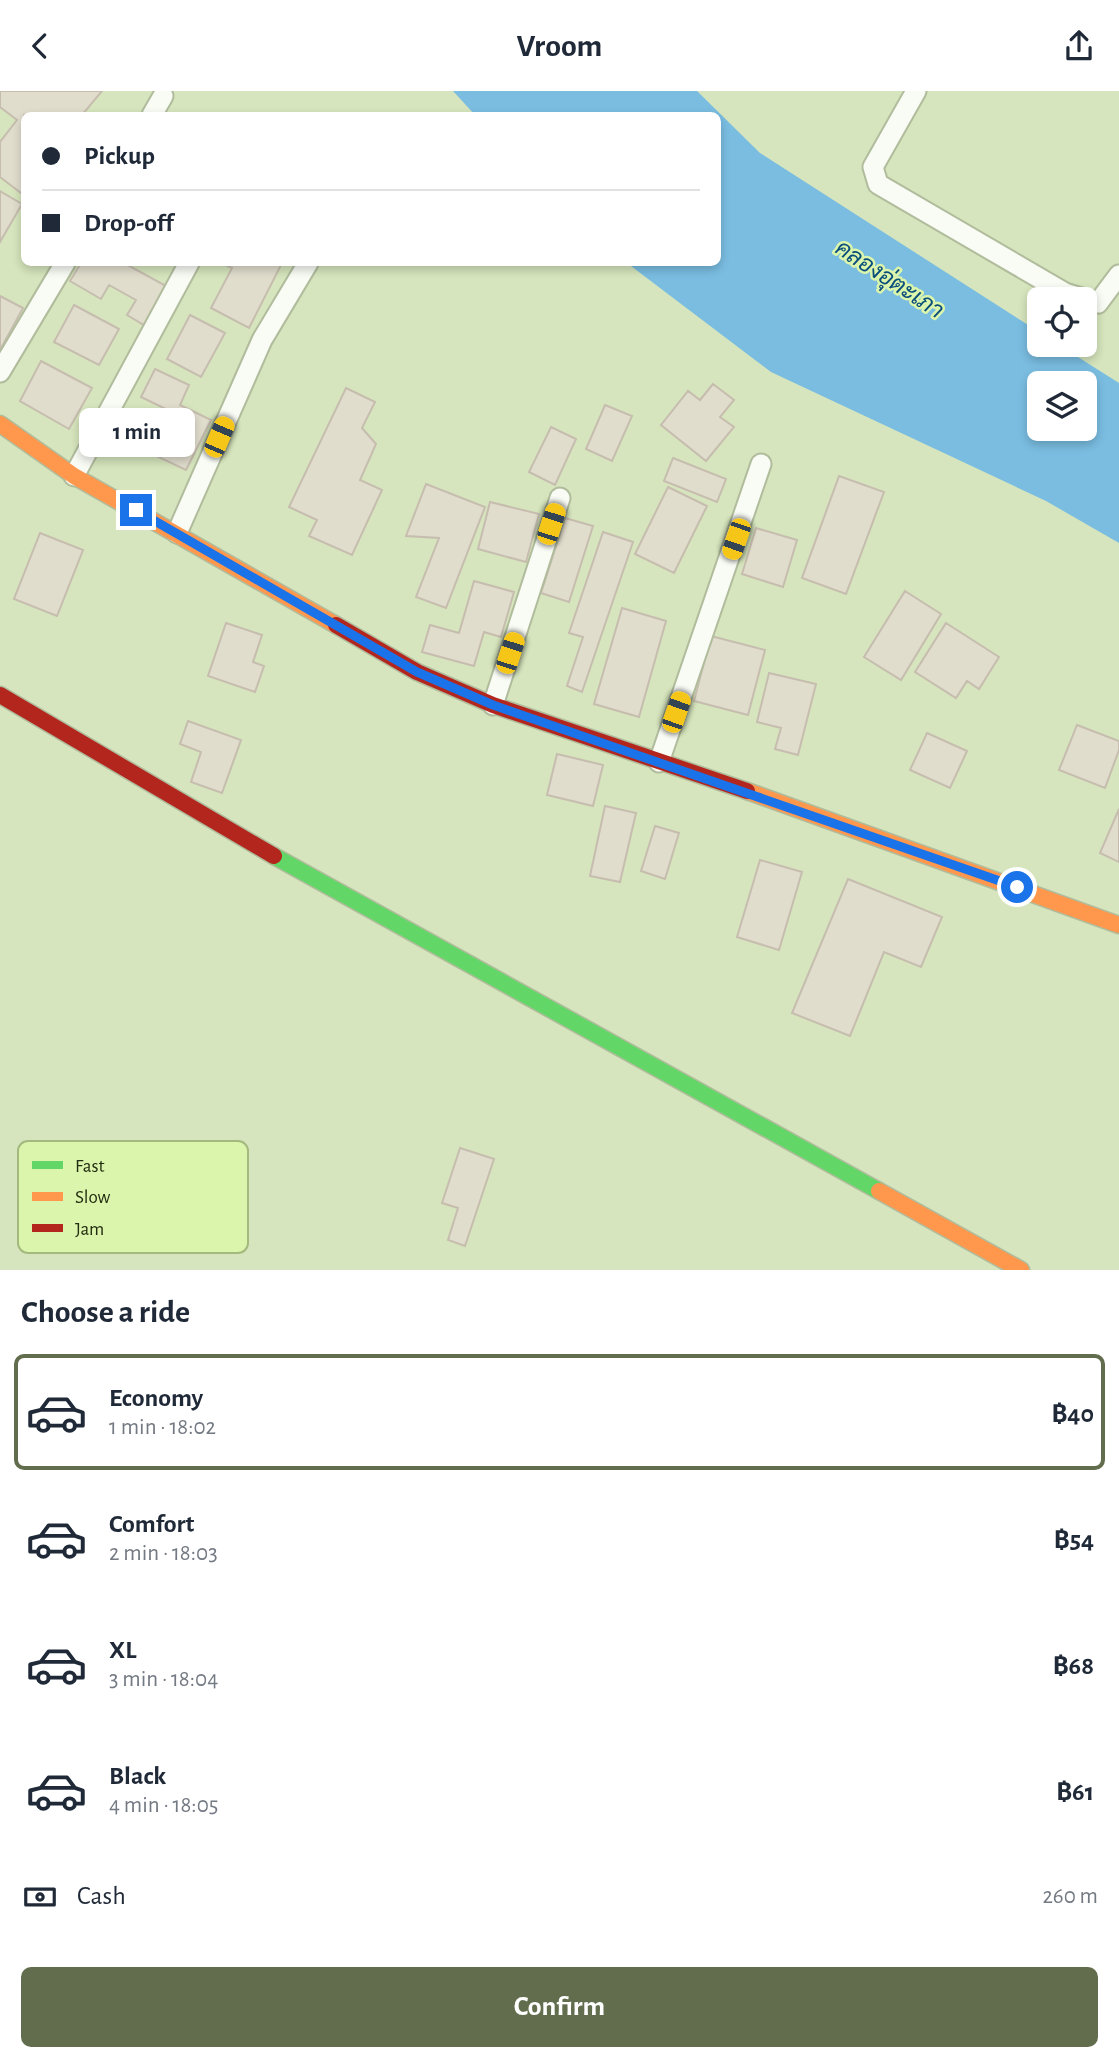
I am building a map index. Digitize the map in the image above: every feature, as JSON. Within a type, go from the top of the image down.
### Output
[{"type":"street","points":[[916,91],[873,167],[878,184],[1065,293],[1097,303],[1119,275]]},
{"type":"street","points":[[154,112],[163,96]]},
{"type":"street","points":[[0,372],[63,266]]},
{"type":"street","points":[[74,477],[187,266]]},
{"type":"street","points":[[177,533],[261,340],[306,266]]},
{"type":"street","points":[[0,424],[74,477],[177,533],[417,672],[493,705],[1119,925]]},
{"type":"street","points":[[659,762],[761,464]]},
{"type":"street","points":[[493,705],[560,498]]},
{"type":"street","points":[[0,695],[232,833],[1021,1270]]},
{"type":"water","points":[[453,91],[697,91],[718,112],[472,112]]},
{"type":"water","name":"คลองอุ่ตะเภา","points":[[721,115],[760,153],[1027,324],[1027,357],[1078,357],[1119,383],[1119,543],[1046,501],[771,372],[631,266],[721,266]]},
{"type":"building","points":[[0,91],[102,91],[84,112],[21,112],[21,193],[0,177],[0,142],[17,120],[0,107]]},
{"type":"building","points":[[0,191],[21,206],[0,242]]},
{"type":"building","points":[[79,266],[129,266],[166,286],[144,325],[127,315],[136,300],[109,285],[101,299],[70,281]]},
{"type":"building","points":[[228,266],[280,266],[249,328],[211,308],[232,268]]},
{"type":"building","points":[[0,296],[23,308],[0,350]]},
{"type":"building","points":[[74,305],[119,329],[99,365],[54,342]]},
{"type":"building","points":[[190,315],[225,333],[201,377],[167,359]]},
{"type":"building","points":[[41,361],[92,388],[69,429],[20,401]]},
{"type":"building","points":[[155,369],[189,385],[180,405],[211,420],[186,470],[150,453],[170,411],[141,397]]},
{"type":"building","points":[[713,384],[734,400],[720,417],[734,427],[706,461],[661,425],[688,391],[700,400]]},
{"type":"building","points":[[346,388],[375,402],[362,428],[376,444],[360,480],[382,490],[352,555],[309,536],[317,520],[289,507]]},
{"type":"building","points":[[605,405],[632,416],[612,461],[586,449]]},
{"type":"building","points":[[551,427],[576,439],[555,485],[529,472]]},
{"type":"building","points":[[673,458],[726,479],[717,502],[664,481]]},
{"type":"building","points":[[839,476],[884,492],[846,594],[802,578]]},
{"type":"building","points":[[426,484],[485,507],[446,608],[416,597],[439,538],[406,536]]},
{"type":"building","points":[[668,487],[707,506],[674,573],[635,554]]},
{"type":"building","points":[[490,502],[539,514],[526,562],[478,549]]},
{"type":"building","points":[[565,518],[593,526],[569,602],[541,593]]},
{"type":"building","points":[[756,528],[797,540],[783,587],[742,574]]},
{"type":"building","points":[[603,532],[633,542],[582,692],[567,686],[583,637],[569,633]]},
{"type":"building","points":[[40,533],[83,550],[57,616],[14,599]]},
{"type":"building","points":[[474,581],[514,592],[501,637],[484,632],[474,666],[422,652],[430,625],[459,633]]},
{"type":"building","points":[[905,591],[941,614],[901,680],[864,657]]},
{"type":"building","points":[[622,608],[666,621],[639,717],[594,704]]},
{"type":"building","points":[[226,623],[262,635],[253,662],[264,666],[255,692],[208,676]]},
{"type":"building","points":[[946,623],[999,657],[979,689],[967,681],[956,698],[915,672]]},
{"type":"building","points":[[711,636],[765,650],[748,715],[694,701]]},
{"type":"building","points":[[769,673],[816,684],[798,755],[775,749],[781,728],[757,722]]},
{"type":"building","points":[[188,721],[241,740],[222,793],[191,782],[201,752],[180,744]]},
{"type":"building","points":[[1077,725],[1119,741],[1119,750],[1105,788],[1059,770]]},
{"type":"building","points":[[927,733],[967,751],[950,788],[910,770]]},
{"type":"building","points":[[557,754],[603,765],[593,806],[547,795]]},
{"type":"building","points":[[605,806],[636,813],[620,882],[590,876]]},
{"type":"building","points":[[1119,809],[1119,862],[1100,853]]},
{"type":"building","points":[[655,826],[679,833],[665,879],[641,871]]},
{"type":"building","points":[[760,860],[802,872],[779,950],[737,937]]},
{"type":"building","points":[[848,879],[942,917],[921,967],[884,952],[850,1036],[792,1013]]},
{"type":"building","points":[[460,1148],[494,1159],[465,1246],[448,1240],[458,1208],[442,1203]]},
{"type":"traffic: fast","points":[[274,856],[879,1191]]},
{"type":"traffic: slow","points":[[0,424],[74,476],[336,625]]},
{"type":"traffic: slow","points":[[747,791],[1119,925]]},
{"type":"traffic: slow","points":[[879,1191],[1021,1270]]},
{"type":"traffic: jam","points":[[336,625],[417,672],[493,705],[747,791]]},
{"type":"traffic: jam","points":[[0,695],[274,856]]},
{"type":"route","points":[[136,510],[417,672],[493,705],[1017,887]]}]
